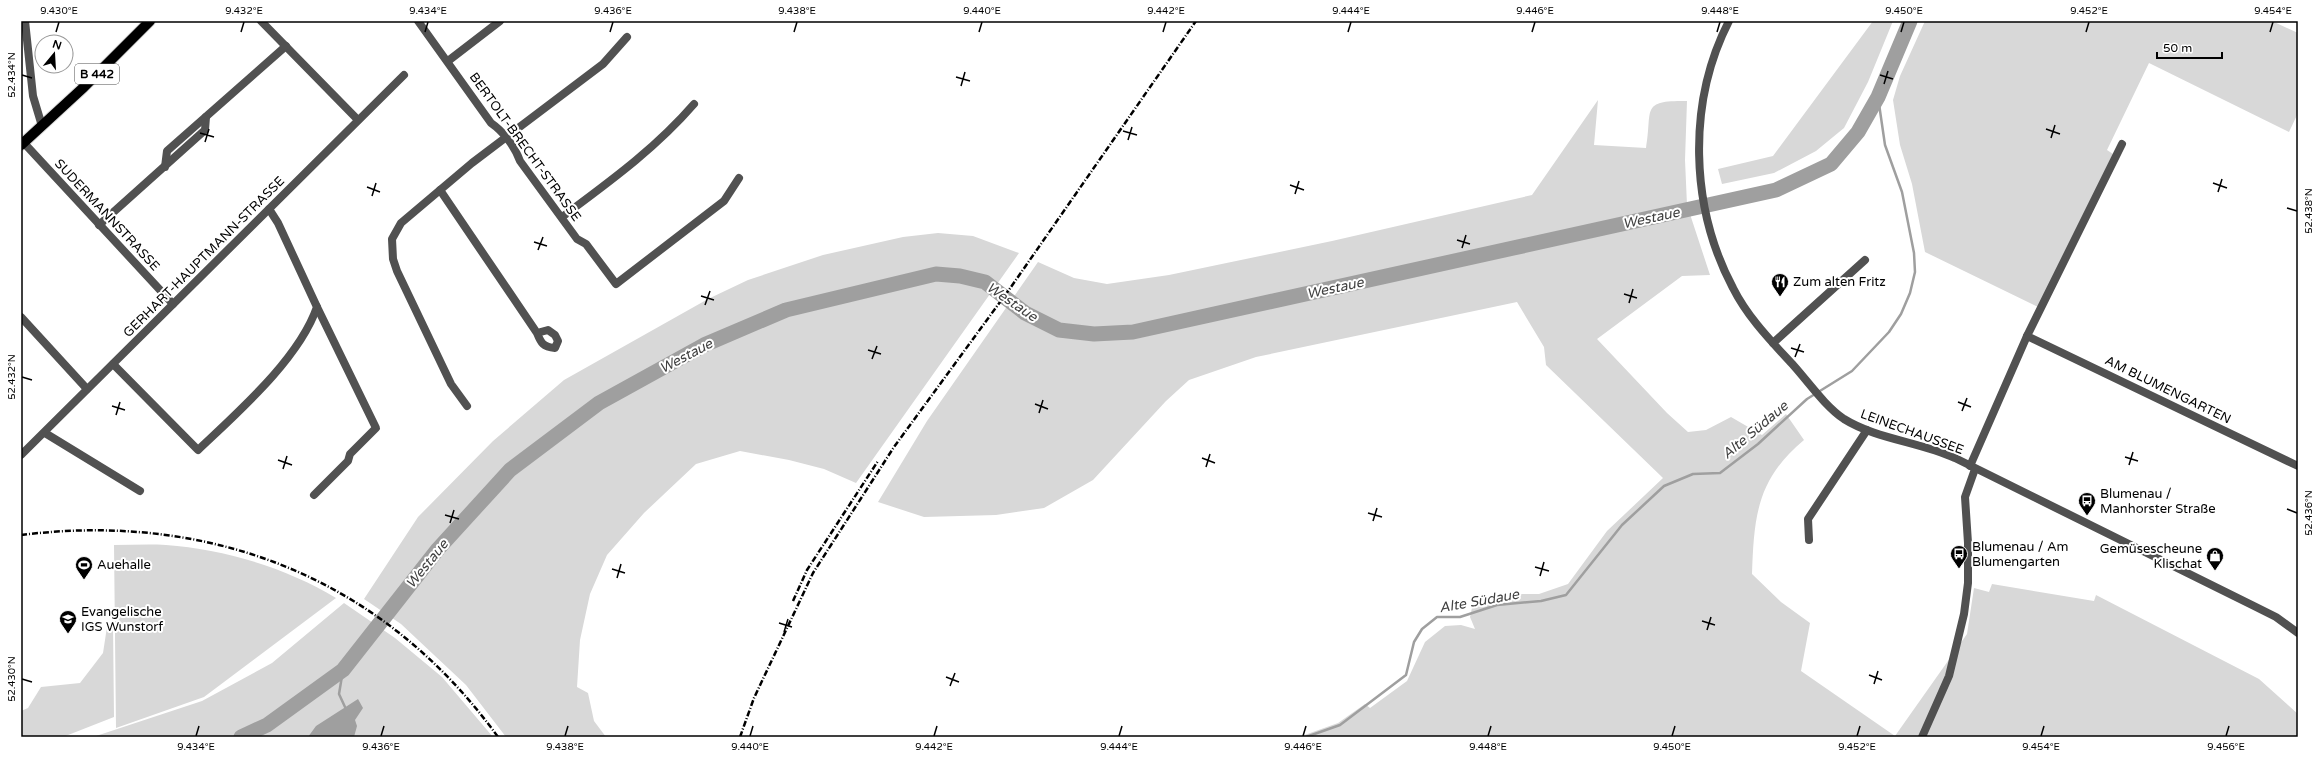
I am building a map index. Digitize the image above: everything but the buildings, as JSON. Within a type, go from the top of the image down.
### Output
[{"type":"main road","name":"B 442","points":[[22,144],[150,21]]},
{"type":"street","points":[[25,21],[33,96],[42,126]]},
{"type":"street","points":[[261,21],[358,120]]},
{"type":"street","name":"BERTOLT-BRECHT-STRASSE","points":[[418,21],[492,123],[517,153],[520,161],[562,216],[577,239],[586,244],[616,284],[724,201],[739,178]]},
{"type":"street","points":[[448,61],[500,21]]},
{"type":"street","name":"LEINECHAUSSEE","points":[[1729,21],[1713,60],[1702,98],[1699,136],[1700,176],[1711,232],[1733,288],[1746,310],[1773,343],[1828,404],[1844,418],[1867,430],[1940,452],[1973,468],[1965,497],[1968,543],[1968,583],[1963,621],[1949,676],[1922,737]]},
{"type":"street","points":[[467,406],[451,384],[393,259],[392,239],[401,222],[506,138],[603,64],[627,37]]},
{"type":"street","points":[[99,224],[165,167],[168,151],[286,46]]},
{"type":"street","name":"GERHART-HAUPTMANN-STRASSE","points":[[21,455],[45,433],[87,389],[404,75]]},
{"type":"street","points":[[562,216],[632,165],[671,131],[694,104]]},
{"type":"street","name":"SUDERMANNSTRASSE","points":[[22,144],[173,304]]},
{"type":"street","points":[[2122,144],[2027,336],[1973,468],[2276,617],[2298,633]]},
{"type":"street","points":[[440,190],[537,333]]},
{"type":"street","points":[[269,209],[278,223],[376,428],[350,454],[348,461],[314,495]]},
{"type":"street","points":[[1773,343],[1865,260]]},
{"type":"street","points":[[113,364],[198,450],[267,382],[294,348],[314,316],[317,307]]},
{"type":"street","points":[[21,317],[87,389]]},
{"type":"street","name":"AM BLUMENGARTEN","points":[[2027,336],[2298,466]]},
{"type":"street","points":[[1809,540],[1808,519],[1867,430]]},
{"type":"street","points":[[45,433],[140,491]]},
{"type":"shaded area","points":[[1873,21],[1893,21],[1868,82],[1844,128],[1816,151],[1774,173],[1722,184],[1718,169],[1773,156]]},
{"type":"shaded area","points":[[1925,21],[2272,21],[2298,33],[2298,113],[2289,132],[2149,63],[2107,150],[2113,154],[2038,307],[1925,252],[1912,184],[1900,145],[1893,100],[1900,76]]},
{"type":"shaded area","points":[[1598,100],[1594,145],[1646,148],[1649,116],[1655,105],[1672,101],[1687,101],[1685,160],[1687,205],[1710,275],[1682,276],[1597,339],[1667,413],[1688,432],[1706,430],[1731,417],[1762,435],[1786,414],[1804,440],[1776,469],[1767,484],[1761,500],[1754,534],[1752,574],[1781,602],[1810,623],[1801,671],[1895,736],[1967,634],[1974,588],[1989,592],[1992,584],[2094,601],[2096,595],[2259,679],[2298,714],[2298,736],[1299,737],[1338,723],[1365,704],[1370,708],[1407,681],[1425,642],[1445,626],[1461,625],[1475,629],[1470,617],[1473,603],[1497,594],[1539,594],[1568,584],[1607,531],[1663,478],[1546,365],[1544,347],[1517,302],[1256,357],[1189,380],[1166,401],[1093,480],[1044,508],[996,515],[924,517],[878,502],[927,421],[1038,262],[1074,278],[1107,284],[1169,275],[1332,241],[1532,195]]},
{"type":"shaded area","points":[[938,233],[973,236],[1019,253],[856,483],[824,469],[789,460],[740,451],[696,464],[644,513],[607,555],[590,594],[580,640],[577,687],[588,693],[594,721],[606,737],[506,737],[466,685],[401,624],[364,599],[418,517],[493,441],[564,380],[708,299],[748,280],[823,255],[903,237]]},
{"type":"shaded area","points":[[114,545],[166,545],[188,547],[232,556],[276,569],[317,587],[336,598],[204,697],[116,728]]},
{"type":"shaded area","points":[[344,603],[395,638],[442,677],[493,737],[93,737],[202,701],[272,663]]},
{"type":"shaded area","points":[[113,625],[114,717],[63,737],[21,737],[21,711],[28,708],[41,687],[80,683],[103,653],[107,627]]},
{"type":"shaded area","points":[[358,699],[363,708],[355,720],[357,726],[354,737],[308,737],[316,726]]},
{"type":"waterway","name":"Westaue","points":[[241,737],[267,725],[343,670],[438,549],[510,470],[599,403],[704,345],[786,310],[936,274],[960,276],[985,282],[1025,313],[1059,330],[1094,334],[1133,332],[1776,190],[1831,164],[1858,132],[1878,97],[1910,21]]},
{"type":"waterway","name":"Alte Südaue","points":[[1306,737],[1340,725],[1406,675],[1414,642],[1422,629],[1437,617],[1460,617],[1497,605],[1541,601],[1566,595],[1622,525],[1664,486],[1693,474],[1720,473],[1758,444],[1807,399],[1852,371],[1889,332],[1901,314],[1910,293],[1915,272],[1914,253],[1902,192],[1885,145],[1878,97]]},
{"type":"waterway","points":[[343,670],[339,694],[345,707]]},
{"type":"railway","points":[[740,737],[754,698],[813,573],[894,447],[1011,287],[1196,21]]},
{"type":"railway","points":[[793,601],[807,570],[878,461]]},
{"type":"railway","points":[[21,535],[92,530],[160,534],[226,547],[288,568],[347,597],[402,635],[453,682],[498,737]]},
{"type":"place","name":"Zum alten Fritz","points":[[1780,297]]},
{"type":"place","name":"Blumenau / Manhorster Straße","points":[[2087,516]]},
{"type":"place","name":"Blumenau / Am Blumengarten","points":[[1959,569]]},
{"type":"place","name":"Gemüsescheune Klischat","points":[[2215,571]]},
{"type":"place","name":"Auehalle","points":[[84,580]]},
{"type":"place","name":"Evangelische IGS Wunstorf","points":[[68,634]]}]
